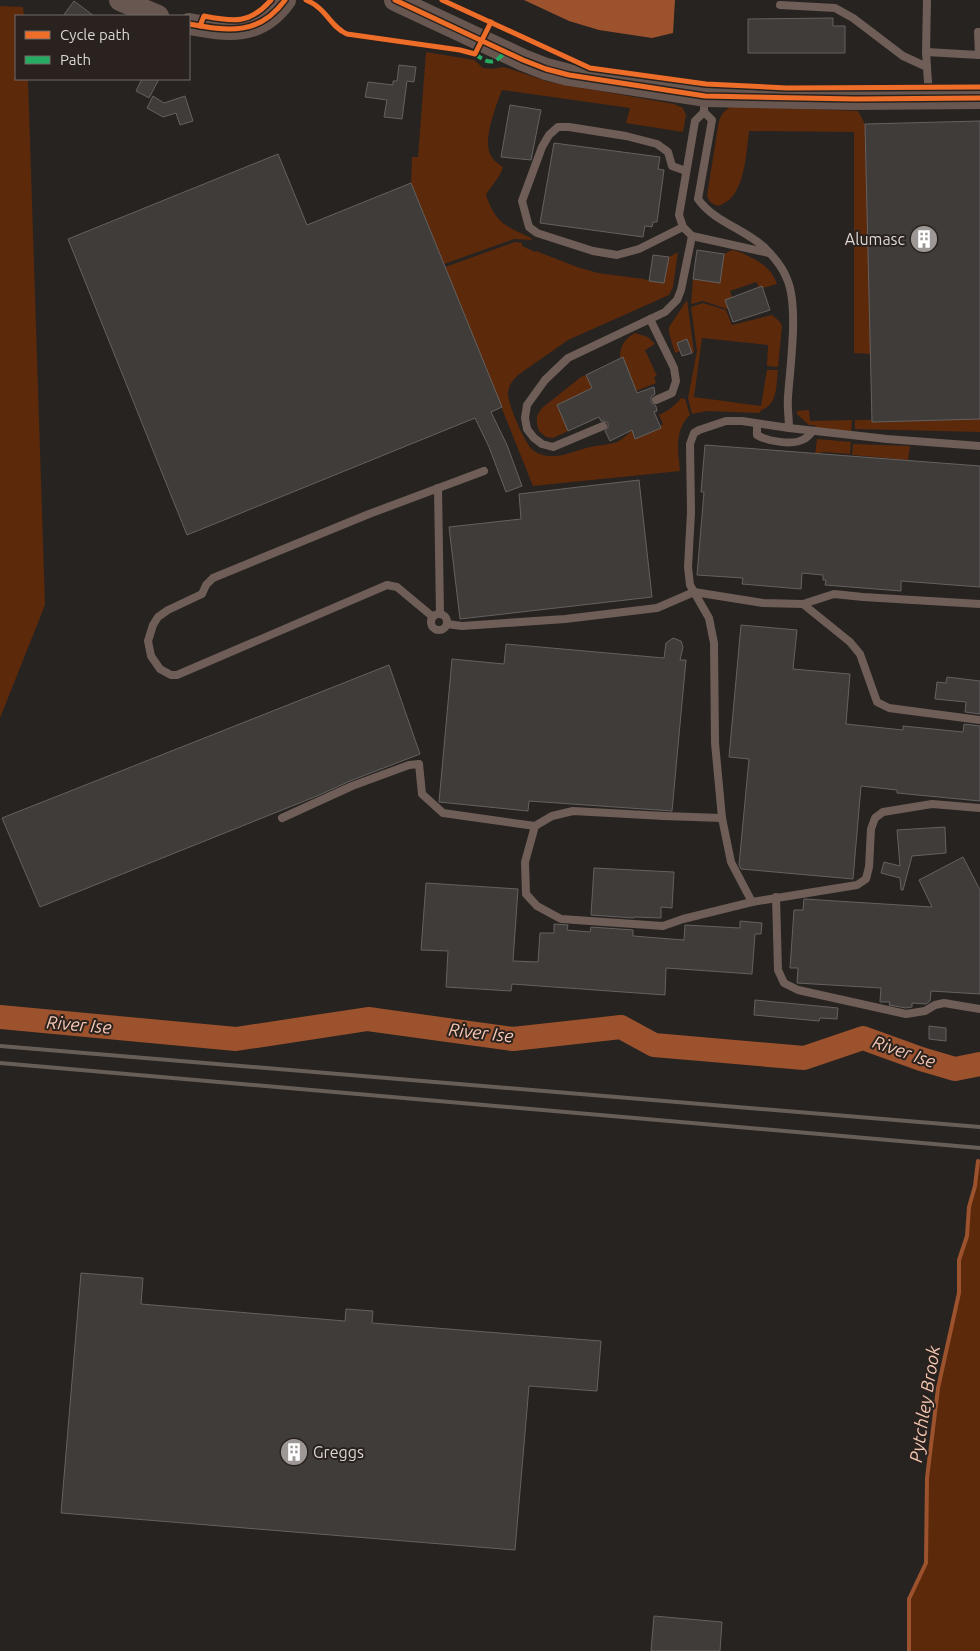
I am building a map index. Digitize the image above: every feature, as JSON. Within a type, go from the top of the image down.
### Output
[{"type":"street","points":[[120,0],[156,15]]},
{"type":"street","points":[[190,24],[220,29],[251,27],[268,18],[286,0]]},
{"type":"street","points":[[395,0],[546,69],[704,104],[854,99],[980,98]]},
{"type":"lane","points":[[927,0],[926,52],[929,99]]},
{"type":"lane","points":[[780,5],[835,8],[853,18],[903,56],[927,67]]},
{"type":"lane","points":[[926,52],[980,55],[978,32],[980,32]]},
{"type":"lane","points":[[704,104],[695,120],[686,171],[679,215],[683,227],[692,236],[769,253]]},
{"type":"lane","points":[[704,104],[712,120],[698,199],[705,210],[764,248],[788,280],[791,295],[792,341],[788,400],[790,428]]},
{"type":"lane","points":[[683,227],[639,249],[617,254],[593,251],[537,233],[529,227],[522,201],[542,147],[558,127],[626,136],[657,144],[668,152],[672,166],[686,171]]},
{"type":"lane","points":[[603,426],[553,447],[542,444],[527,429],[525,418],[526,405],[545,380],[568,358],[665,312],[677,300],[681,290],[692,236]]},
{"type":"lane","points":[[650,319],[674,368],[676,381],[672,393],[656,400]]},
{"type":"lane","points":[[752,902],[731,862],[722,818],[715,743],[714,643],[708,618],[690,584],[688,567],[691,512],[690,444],[694,433],[710,425],[726,421],[742,421],[887,440],[980,446]]},
{"type":"lane","points":[[757,424],[757,434],[763,439],[774,441],[794,442],[803,440],[812,431]]},
{"type":"lane","points":[[447,624],[446,619],[436,616],[397,587],[387,586],[177,675],[171,675],[160,669],[151,656],[149,648],[150,632],[158,617],[168,610],[202,594],[206,585],[213,578],[369,514],[484,470]]},
{"type":"lane","points":[[438,488],[436,616],[431,625],[434,629],[442,630],[447,624]]},
{"type":"lane","points":[[447,624],[462,626],[565,619],[657,608],[694,592],[763,603],[803,604],[834,594],[980,604]]},
{"type":"lane","points":[[803,604],[850,642],[860,654],[877,702],[890,708],[980,720]]},
{"type":"lane","points":[[282,818],[352,786],[408,765],[419,764],[422,794],[443,813],[536,826],[552,816],[573,811],[722,818]]},
{"type":"lane","points":[[536,826],[525,862],[526,894],[537,906],[561,919],[662,926],[682,918],[776,897],[857,886],[866,879],[869,867],[871,830],[875,818],[883,812],[932,804],[980,808]]},
{"type":"lane","points":[[776,897],[778,970],[784,982],[798,990],[906,1014],[926,1010],[944,1003],[980,1009]]},
{"type":"shaded area","points":[[524,0],[675,0],[673,33],[652,38],[599,30],[569,21]]},
{"type":"shaded area","points":[[0,6],[23,7],[24,15],[15,15],[15,80],[28,80],[45,605],[0,718]]},
{"type":"shaded area","points":[[426,52],[474,60],[483,68],[504,67],[549,82],[674,104],[683,108],[686,115],[683,132],[626,123],[630,108],[502,90],[491,123],[488,142],[491,156],[503,167],[486,195],[494,212],[503,223],[532,240],[514,239],[444,264],[411,183],[412,157],[418,157]]},
{"type":"shaded area","points":[[733,106],[858,111],[865,124],[871,354],[854,353],[854,132],[749,131],[745,164],[739,186],[726,202],[717,206],[710,202],[707,196],[718,126],[722,114]]},
{"type":"shaded area","points":[[515,242],[522,243],[522,246],[535,252],[598,273],[664,283],[669,257],[678,252],[673,287],[669,295],[568,340],[518,375],[509,387],[508,397],[513,414],[530,447],[534,451],[548,456],[562,455],[614,443],[632,430],[636,438],[661,428],[660,426],[663,424],[659,415],[671,408],[681,398],[685,399],[690,415],[681,427],[679,434],[680,471],[533,486],[445,267]]},
{"type":"shaded area","points":[[732,250],[744,254],[763,265],[773,275],[777,284],[763,288],[762,286],[759,287],[756,282],[730,291],[732,297],[726,300],[729,308],[727,309],[703,301],[691,304],[693,279],[720,283],[724,254]]},
{"type":"shaded area","points":[[687,300],[694,352],[692,353],[687,339],[680,351],[675,353],[669,327]]},
{"type":"shaded area","points":[[703,303],[726,310],[732,325],[772,315],[780,322],[782,326],[778,367],[767,366],[768,345],[702,338],[694,397],[761,406],[767,370],[778,370],[775,394],[771,404],[761,410],[760,413],[707,411],[692,414],[688,398],[697,351],[691,307]]},
{"type":"shaded area","points":[[635,333],[648,337],[655,344],[645,350],[657,376],[654,377],[656,383],[636,391],[623,358],[620,359],[623,343]]},
{"type":"shaded area","points":[[586,375],[592,388],[558,405],[568,431],[553,438],[546,437],[539,431],[537,424],[537,416],[542,408]]},
{"type":"shaded area","points":[[809,410],[810,421],[852,420],[851,432],[815,428],[815,425],[809,425],[797,414],[797,411]]},
{"type":"shaded area","points":[[980,419],[980,432],[855,429],[855,420],[872,420],[873,422]]},
{"type":"shaded area","points":[[817,439],[851,442],[850,454],[824,452],[815,454]]},
{"type":"shaded area","points":[[853,444],[910,446],[908,460],[852,455]]},
{"type":"shaded area","points":[[978,1161],[980,1161],[980,1651],[909,1651],[909,1599],[926,1563],[927,1478],[938,1388],[959,1293],[959,1260],[967,1236],[969,1207],[975,1186]]},
{"type":"building","points":[[74,1],[93,15],[64,15]]},
{"type":"building","points":[[833,18],[833,26],[845,26],[845,53],[748,53],[748,19]]},
{"type":"building","points":[[399,65],[416,67],[414,82],[407,81],[402,119],[384,117],[387,100],[365,97],[368,82],[393,85],[393,81],[397,81]]},
{"type":"building","points":[[142,80],[158,80],[149,98],[136,91]]},
{"type":"building","points":[[153,96],[164,103],[185,96],[193,121],[180,125],[176,113],[163,117],[147,108]]},
{"type":"building","points":[[510,105],[541,110],[531,160],[501,157]]},
{"type":"building","name":"Alumasc","points":[[980,121],[980,419],[872,422],[865,124]]},
{"type":"building","points":[[554,143],[660,157],[658,169],[664,170],[657,222],[653,222],[652,227],[645,226],[643,237],[540,223]]},
{"type":"building","points":[[278,154],[307,225],[411,183],[502,407],[491,412],[507,445],[522,486],[506,492],[489,447],[475,418],[187,535],[68,239]]},
{"type":"building","points":[[697,250],[724,254],[720,283],[693,279]]},
{"type":"building","points":[[653,255],[669,257],[664,283],[649,281]]},
{"type":"building","points":[[762,286],[770,310],[733,322],[725,300]]},
{"type":"building","points":[[687,339],[692,353],[682,356],[677,343]]},
{"type":"building","points":[[623,357],[637,393],[654,387],[655,394],[651,397],[651,402],[656,406],[657,411],[654,412],[661,428],[635,439],[632,430],[610,441],[605,431],[608,423],[601,421],[599,417],[568,431],[557,405],[592,388],[586,375]]},
{"type":"building","points":[[705,445],[980,466],[980,587],[901,581],[901,591],[825,585],[826,580],[823,580],[823,575],[802,573],[801,589],[742,584],[743,578],[697,575],[704,492],[701,492]]},
{"type":"building","points":[[639,480],[652,597],[460,619],[449,527],[521,519],[519,494]]},
{"type":"building","points":[[741,625],[797,630],[793,669],[850,674],[846,724],[903,730],[903,726],[963,732],[964,724],[980,726],[980,801],[897,793],[897,790],[861,786],[853,879],[741,869],[739,865],[749,759],[729,757]]},
{"type":"building","points":[[673,638],[681,641],[683,647],[680,660],[686,660],[672,811],[529,801],[528,811],[439,802],[452,659],[504,664],[506,644],[664,658],[666,643]]},
{"type":"building","points":[[389,665],[420,754],[40,907],[2,818]]},
{"type":"building","points":[[947,677],[980,681],[980,714],[965,712],[966,702],[935,699],[937,682],[946,683]]},
{"type":"building","points":[[945,827],[946,853],[912,856],[903,890],[901,890],[900,878],[881,873],[884,862],[900,866],[897,830]]},
{"type":"building","points":[[963,857],[980,890],[980,994],[931,991],[930,1001],[926,1004],[912,1003],[912,1007],[906,1008],[889,1005],[890,1002],[880,1002],[881,988],[797,983],[798,968],[790,968],[794,910],[803,910],[804,899],[932,907],[919,880]]},
{"type":"building","points":[[594,868],[674,872],[672,908],[661,907],[661,918],[591,915]]},
{"type":"building","points":[[426,883],[518,889],[513,961],[538,962],[540,933],[554,933],[554,924],[568,925],[567,930],[590,932],[591,927],[633,930],[633,936],[684,940],[685,925],[740,928],[740,921],[762,923],[761,934],[755,934],[752,974],[666,968],[665,995],[512,984],[511,991],[446,987],[448,951],[421,950]]},
{"type":"building","points":[[755,1000],[838,1008],[837,1019],[820,1018],[819,1021],[754,1015]]},
{"type":"building","points":[[929,1026],[946,1028],[946,1041],[929,1039]]},
{"type":"building","name":"Greggs","points":[[81,1273],[143,1278],[141,1304],[345,1321],[346,1309],[373,1311],[372,1323],[601,1341],[597,1391],[529,1386],[515,1550],[61,1513]]},
{"type":"building","points":[[654,1616],[722,1622],[720,1651],[651,1651]]},
{"type":"waterway","name":"River Ise","points":[[0,1017],[236,1039],[368,1019],[513,1039],[621,1027],[654,1045],[804,1058],[863,1038],[955,1069],[980,1064]]},
{"type":"waterway","name":"Pytchley Brook","points":[[909,1651],[909,1599],[926,1563],[927,1478],[938,1388],[959,1293],[959,1260],[967,1236],[969,1207],[975,1186],[978,1161]]},
{"type":"railway","points":[[0,1046],[980,1127]]},
{"type":"railway","points":[[0,1063],[980,1148]]},
{"type":"marked path","points":[[475,54],[491,62],[498,59],[505,52]]},
{"type":"cycle path","points":[[200,26],[204,16],[233,20],[248,17],[263,8],[271,0]]},
{"type":"cycle path","points":[[190,24],[230,29],[242,28],[265,20],[285,0]]},
{"type":"cycle path","points":[[306,0],[319,8],[336,27],[347,34],[460,50],[475,54],[491,22]]},
{"type":"cycle path","points":[[395,0],[523,60],[569,75],[705,96],[855,99],[980,98]]},
{"type":"cycle path","points":[[442,0],[590,68],[706,84],[787,88],[980,87]]},
{"type":"place","name":"Alumasc","points":[[924,239]]},
{"type":"place","name":"Greggs","points":[[294,1452]]}]
